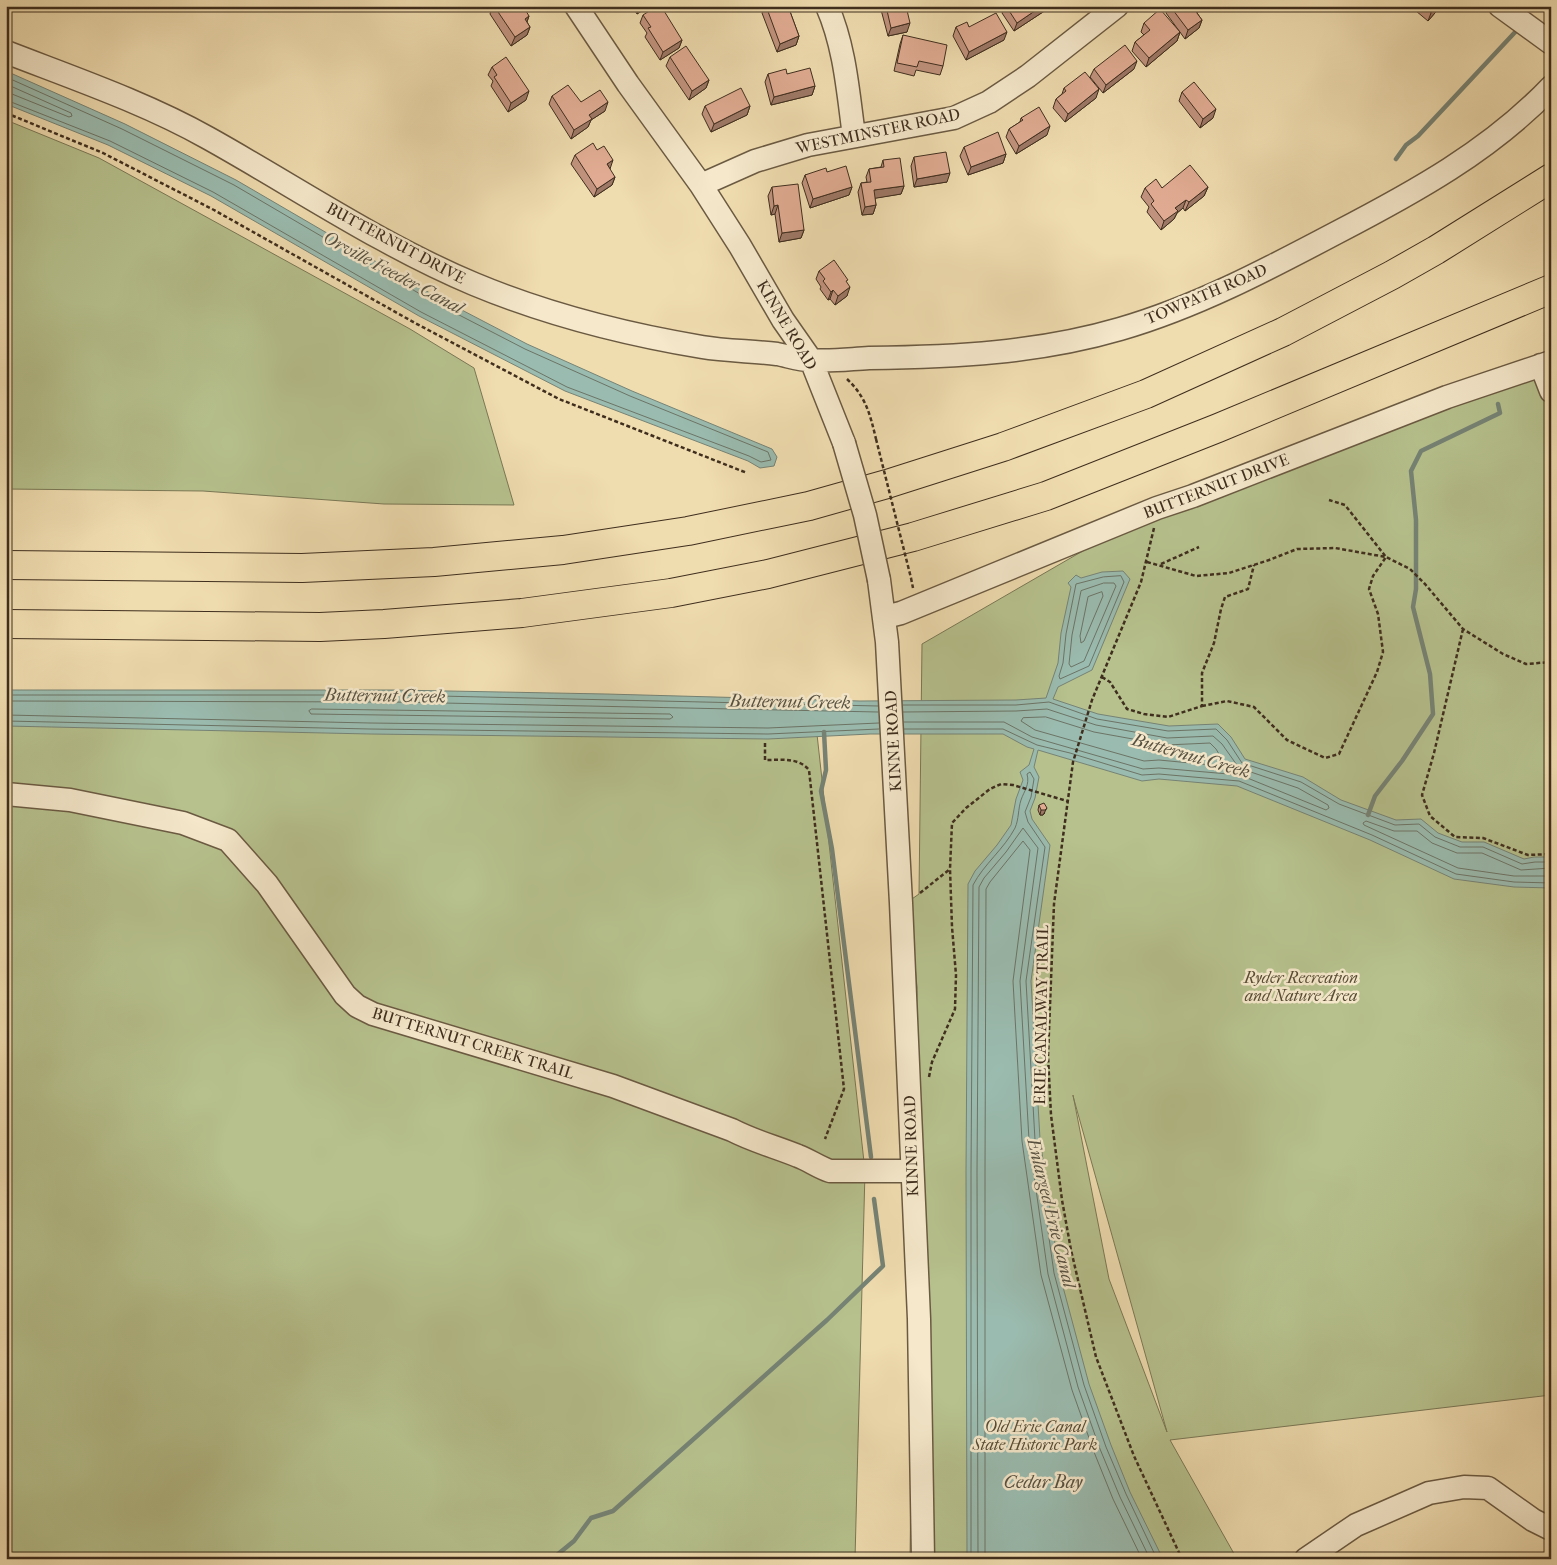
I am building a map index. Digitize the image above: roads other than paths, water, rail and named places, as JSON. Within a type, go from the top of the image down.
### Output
[{"type":"highway","points":[[6,565],[302,568],[434,562],[563,550],[688,530],[809,506],[888,484],[1003,447],[1146,394],[1283,332],[1392,275],[1436,250],[1551,178]]},
{"type":"highway","points":[[6,624],[320,627],[384,624],[522,613],[671,593],[768,574],[913,537],[1046,496],[1218,428],[1551,289]]},
{"type":"street","name":"KINNE ROAD","points":[[576,6],[628,84],[701,185],[740,246],[783,320],[811,360],[844,443],[865,515],[879,580],[887,642],[896,788],[919,1318],[923,1559]]},
{"type":"street","points":[[827,6],[835,23],[845,68],[854,136]]},
{"type":"street","name":"WESTMINSTER ROAD","points":[[701,185],[755,162],[808,145],[954,118],[989,102],[1028,76],[1117,6]]},
{"type":"street","points":[[1500,6],[1551,43]]},
{"type":"street","name":"BUTTERNUT DRIVE","points":[[6,52],[123,98],[204,135],[387,242],[473,284],[554,314],[635,333],[703,347],[779,354],[811,360]]},
{"type":"street","name":"TOWPATH ROAD","points":[[811,360],[923,358],[1021,350],[1095,336],[1164,315],[1249,278],[1423,186],[1490,142],[1551,87]]},
{"type":"street","points":[[1546,363],[1551,391]]},
{"type":"street","name":"BUTTERNUT DRIVE","points":[[884,616],[901,613],[1157,508],[1193,496],[1447,397],[1546,363]]},
{"type":"street","name":"BUTTERNUT CREEK TRAIL","points":[[6,794],[70,800],[183,823],[228,840],[267,884],[345,995],[357,1006],[373,1014],[613,1086],[732,1130],[747,1138],[800,1157],[817,1167],[830,1171],[912,1171]]},
{"type":"street","points":[[1306,1559],[1356,1525],[1429,1493],[1464,1487],[1488,1488],[1533,1520],[1551,1528]]},
{"type":"water","name":"Orville Feeder Canal","points":[[6,71],[125,124],[236,180],[435,296],[527,344],[632,391],[772,449],[777,457],[774,466],[760,468],[748,461],[565,391],[419,316],[211,196],[108,145],[6,104]]},
{"type":"water","points":[[1123,571],[1130,579],[1092,670],[1058,687],[1053,699],[1098,714],[1169,726],[1218,724],[1231,737],[1245,759],[1303,777],[1341,800],[1396,820],[1421,819],[1438,833],[1462,842],[1484,842],[1524,859],[1551,857],[1551,888],[1514,887],[1454,879],[1370,840],[1237,786],[1159,779],[1142,781],[1038,750],[1034,767],[1039,777],[1035,798],[1030,811],[1032,819],[1050,845],[1031,981],[1040,1139],[1059,1272],[1089,1384],[1111,1445],[1130,1492],[1163,1559],[967,1559],[966,1172],[968,884],[975,871],[1011,825],[1016,799],[1023,780],[1020,772],[1029,765],[1034,749],[1003,734],[870,734],[768,739],[370,734],[6,726],[6,690],[395,690],[860,701],[1016,700],[1046,698],[1058,663],[1061,633],[1071,587],[1068,583],[1076,575],[1081,578],[1102,572]]},
{"type":"waterway","points":[[1396,159],[1406,145],[1418,136],[1518,29]]},
{"type":"waterway","points":[[1368,815],[1375,796],[1402,761],[1433,714],[1430,674],[1413,607],[1416,589],[1416,520],[1411,471],[1421,451],[1500,413],[1498,404]]},
{"type":"waterway","points":[[824,732],[826,770],[821,791],[832,849],[871,1157]]},
{"type":"waterway","points":[[552,1559],[574,1541],[591,1518],[613,1511],[827,1320],[883,1266],[874,1199]]},
{"type":"water label","name":"Butternut Creek","points":[[385,696]]},
{"type":"water label","name":"Butternut Creek","points":[[790,702]]},
{"type":"water label","name":"Butternut Creek","points":[[1191,756]]},
{"type":"water label","name":"Enlarged Erie Canal","points":[[1051,1213]]},
{"type":"water label","name":"Cedar Bay","points":[[1043,1482]]},
{"type":"park label","name":"Ryder Recreation and Nature Area","points":[[1301,986]]},
{"type":"park label","name":"Old Erie Canal State Historic Park","points":[[1035,1435]]}]
